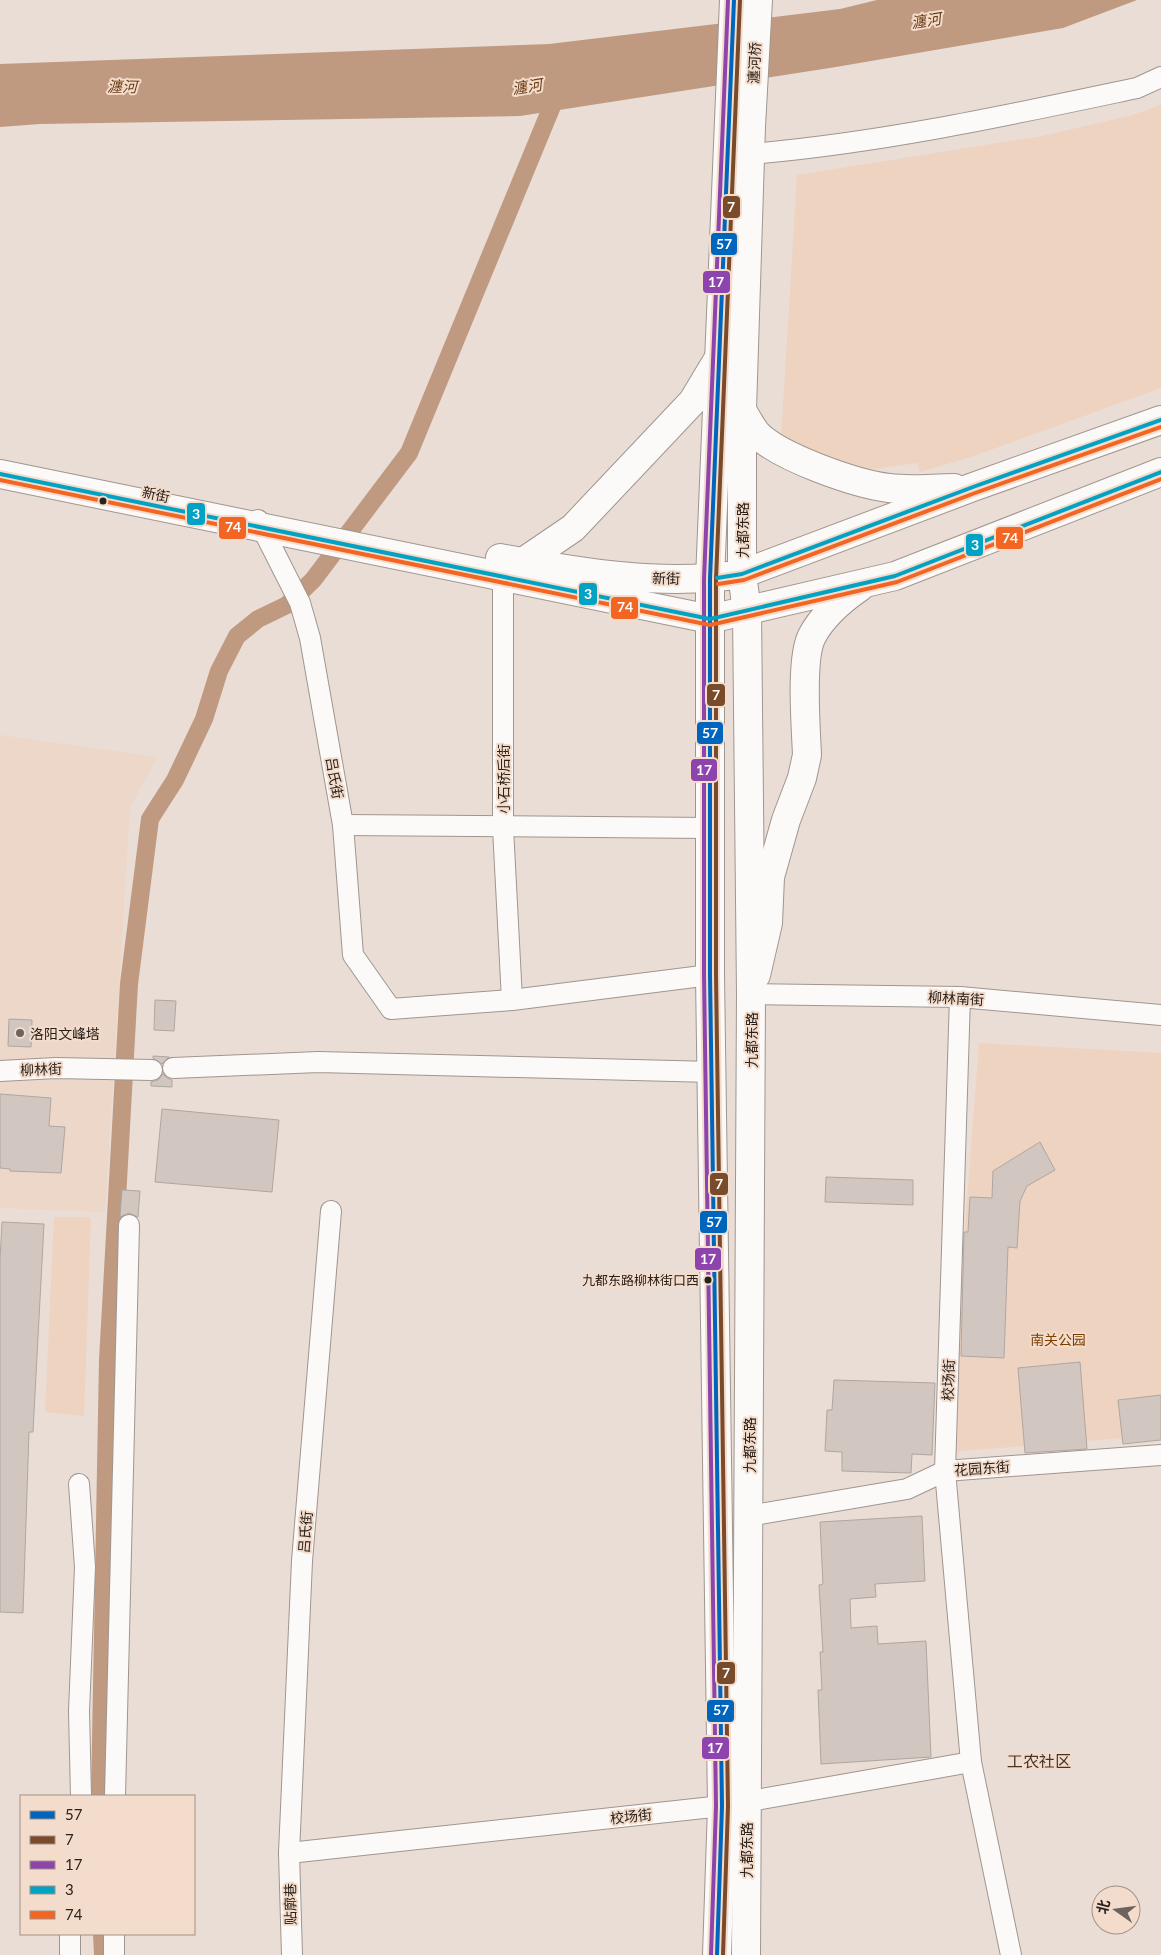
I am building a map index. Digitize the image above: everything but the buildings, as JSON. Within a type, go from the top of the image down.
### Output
[{"type":"main road","name":"瀍河桥","points":[[734,0],[740,127]]},
{"type":"main road","name":"瀍河桥","points":[[740,127],[758,0]]},
{"type":"main road","name":"九都东路","points":[[718,1955],[734,1805],[748,1516],[751,994],[747,611],[742,574],[742,410],[750,154],[740,127]]},
{"type":"main road","name":"九都东路","points":[[740,127],[720,356],[710,579],[710,975],[734,1805],[746,1955]]},
{"type":"main road","points":[[510,566],[573,528],[693,401],[720,356]]},
{"type":"main road","points":[[742,410],[756,433],[783,452],[842,477],[891,489],[973,487]]},
{"type":"main road","name":"新街","points":[[0,461],[258,520],[510,566],[630,578],[710,579],[742,574],[973,487],[1161,420]]},
{"type":"main road","name":"新街","points":[[510,566],[710,619],[894,576],[1161,472]]},
{"type":"main road","points":[[0,474],[258,520]]},
{"type":"main road","points":[[751,994],[768,923],[770,877],[786,820],[806,767],[805,667],[811,637],[840,600],[865,583]]},
{"type":"street","points":[[750,154],[791,150],[969,124],[1137,88],[1161,77]]},
{"type":"street","name":"吕氏街","points":[[258,520],[300,603],[310,638],[343,825],[353,955],[391,1009],[512,1000]]},
{"type":"street","name":"小石桥后街","points":[[510,566],[503,828],[512,1000]]},
{"type":"street","points":[[343,825],[503,828],[710,828]]},
{"type":"street","points":[[512,1000],[710,975]]},
{"type":"street","name":"柳林南街","points":[[751,994],[960,997],[1161,1015]]},
{"type":"street","name":"校场街","points":[[960,997],[945,1471],[971,1762],[1011,1955]]},
{"type":"street","points":[[173,1068],[318,1062],[712,1072]]},
{"type":"street","name":"柳林街","points":[[0,1071],[56,1068],[152,1070]]},
{"type":"street","name":"吕氏街","points":[[289,1853],[302,1562],[331,1211]]},
{"type":"street","points":[[115,1795],[129,1225]]},
{"type":"street","name":"花园东街","points":[[748,1516],[907,1489],[945,1471],[1161,1456]]},
{"type":"street","points":[[79,1484],[85,1567],[78,1711],[81,1795]]},
{"type":"street","name":"校场街","points":[[289,1853],[734,1805],[971,1762]]},
{"type":"street","name":"贴廓巷","points":[[289,1853],[292,1955]]},
{"type":"street","points":[[70,1935],[70,1955]]},
{"type":"street","points":[[114,1935],[114,1955]]},
{"type":"shaded area","points":[[0,735],[157,757],[130,808],[105,1212],[0,1208]]},
{"type":"green space","points":[[1161,105],[1161,388],[971,457],[920,472],[917,463],[853,472],[781,439],[797,175],[1042,136],[1129,116]]},
{"type":"green space","name":"南关公园","points":[[979,1043],[1161,1053],[1161,1435],[948,1452]]},
{"type":"green space","points":[[54,1217],[91,1217],[84,1416],[45,1412]]},
{"type":"water","name":"瀍河","points":[[877,0],[1137,0],[1063,28],[836,67],[520,116],[40,124],[0,127],[0,64],[549,44],[840,9]]},
{"type":"waterway","points":[[100,1795],[108,1360],[129,984],[150,819],[175,780],[204,719],[219,671],[237,636],[258,619],[287,605],[313,580],[409,453],[559,89]]},
{"type":"waterway","points":[[102,1935],[103,1955]]},
{"type":"transit line","name":"17","points":[[711,1955],[716,1806],[704,975],[704,579],[728,0]]},
{"type":"transit line","name":"57","points":[[717,1955],[722,1806],[710,975],[710,579],[734,0]]},
{"type":"transit line","name":"7","points":[[723,1955],[728,1806],[716,975],[716,579],[740,0]]},
{"type":"transit line","name":"3","points":[[717,578],[742,574],[973,487],[1161,420]]},
{"type":"transit line","name":"74","points":[[718,584],[744,580],[975,493],[1161,427]]},
{"type":"transit line","name":"3","points":[[0,474],[710,619],[895,576],[1161,472]]},
{"type":"transit line","name":"74","points":[[0,480],[710,625],[897,582],[1161,479]]},
{"type":"place","name":"洛阳文峰塔","points":[[20,1033]]},
{"type":"place","name":"九都东路柳林街口西","points":[[708,1280]]},
{"type":"district","name":"工农社区","points":[[1039,1760]]}]
